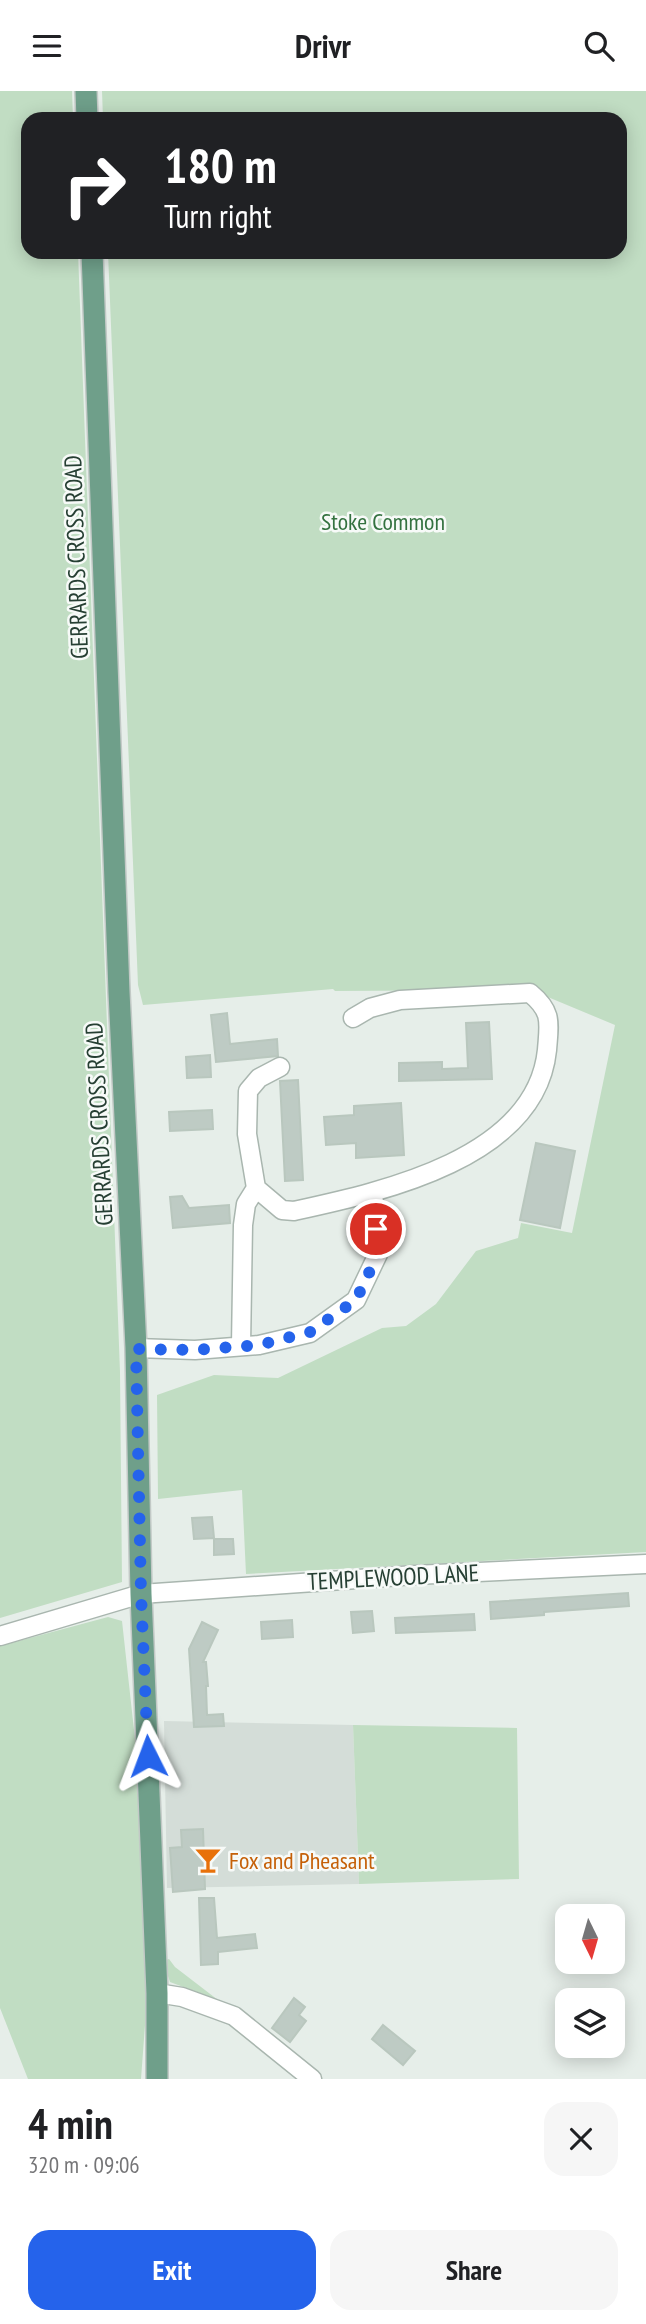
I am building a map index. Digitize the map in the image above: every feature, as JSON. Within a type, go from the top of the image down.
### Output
[{"type":"main road","points":[[86,91],[87,112]]},
{"type":"main road","name":"GERRARDS CROSS ROAD","points":[[92,259],[119,992],[136,1349],[141,1594],[157,1993],[156,2079]]},
{"type":"street","points":[[281,1067],[251,1085],[247,1097],[247,1134],[257,1188],[286,1211],[373,1193],[431,1172],[486,1143],[502,1132],[526,1107],[546,1059],[550,1019],[543,1004],[530,993],[400,1000],[370,1008],[354,1019]]},
{"type":"street","points":[[241,1346],[243,1222],[248,1198],[257,1188]]},
{"type":"street","points":[[136,1349],[195,1350],[259,1345],[310,1332],[356,1300],[378,1254],[373,1193]]},
{"type":"street","name":"TEMPLEWOOD LANE","points":[[0,1636],[141,1594],[415,1575],[646,1564]]},
{"type":"street","points":[[157,1993],[182,1997],[234,2016],[312,2079]]},
{"type":"shaded area","points":[[164,1721],[353,1725],[359,1884],[167,1888]]},
{"type":"green space","points":[[0,91],[72,91],[73,112],[21,112],[21,259],[78,259],[120,1372],[122,1582],[0,1618]]},
{"type":"green space","name":"Stoke Common","points":[[102,91],[646,91],[646,1552],[246,1574],[242,1490],[158,1499],[157,1395],[214,1375],[278,1378],[382,1328],[406,1326],[436,1304],[476,1251],[518,1238],[521,1223],[572,1233],[615,1025],[531,990],[333,989],[143,1005],[138,985],[108,259],[627,259],[627,112],[103,112]]},
{"type":"green space","points":[[108,1617],[122,1621],[146,1839],[150,1958],[141,2079],[28,2079],[0,2008],[0,1646]]},
{"type":"green space","points":[[353,1725],[517,1728],[519,1879],[359,1884]]},
{"type":"green space","points":[[169,1959],[175,1967],[218,2000],[170,1982],[166,1970],[166,1960]]},
{"type":"building","points":[[227,1013],[230,1044],[277,1039],[278,1056],[216,1062],[211,1015]]},
{"type":"building","points":[[489,1022],[492,1079],[399,1081],[399,1063],[442,1062],[442,1069],[468,1068],[466,1023]]},
{"type":"building","points":[[210,1055],[211,1077],[187,1078],[186,1057]]},
{"type":"building","points":[[298,1080],[303,1180],[285,1181],[280,1081]]},
{"type":"building","points":[[401,1103],[404,1155],[356,1158],[356,1143],[326,1145],[324,1117],[354,1115],[354,1106]]},
{"type":"building","points":[[212,1110],[213,1129],[170,1131],[169,1112]]},
{"type":"building","points":[[536,1143],[575,1151],[560,1228],[520,1220]]},
{"type":"building","points":[[182,1196],[189,1208],[229,1205],[230,1223],[173,1228],[170,1197]]},
{"type":"building","points":[[212,1517],[214,1538],[194,1539],[192,1518]]},
{"type":"building","points":[[214,1539],[233,1539],[234,1554],[214,1555]]},
{"type":"building","points":[[628,1593],[629,1606],[491,1619],[490,1602]]},
{"type":"building","points":[[372,1611],[374,1631],[353,1633],[351,1612]]},
{"type":"building","points":[[474,1614],[475,1630],[396,1633],[395,1618]]},
{"type":"building","points":[[292,1620],[293,1637],[262,1639],[261,1622]]},
{"type":"building","points":[[202,1622],[218,1630],[203,1662],[206,1662],[208,1686],[207,1715],[223,1714],[224,1726],[194,1727],[189,1649]]},
{"type":"building","name":"Fox and Pheasant","points":[[203,1829],[205,1889],[173,1892],[170,1848],[182,1847],[181,1830]]},
{"type":"building","points":[[199,1898],[214,1898],[217,1938],[255,1934],[257,1948],[218,1952],[218,1964],[201,1965]]},
{"type":"building","points":[[294,1998],[305,2007],[299,2015],[306,2021],[290,2042],[272,2028]]},
{"type":"building","points":[[383,2025],[415,2051],[403,2065],[372,2039]]},
{"type":"place","name":"Fox and Pheasant","points":[[208,1860]]},
{"type":"route","points":[[148,1756],[141,1594],[136,1349],[195,1350],[259,1345],[310,1332],[356,1300],[378,1254],[376,1229]]}]
